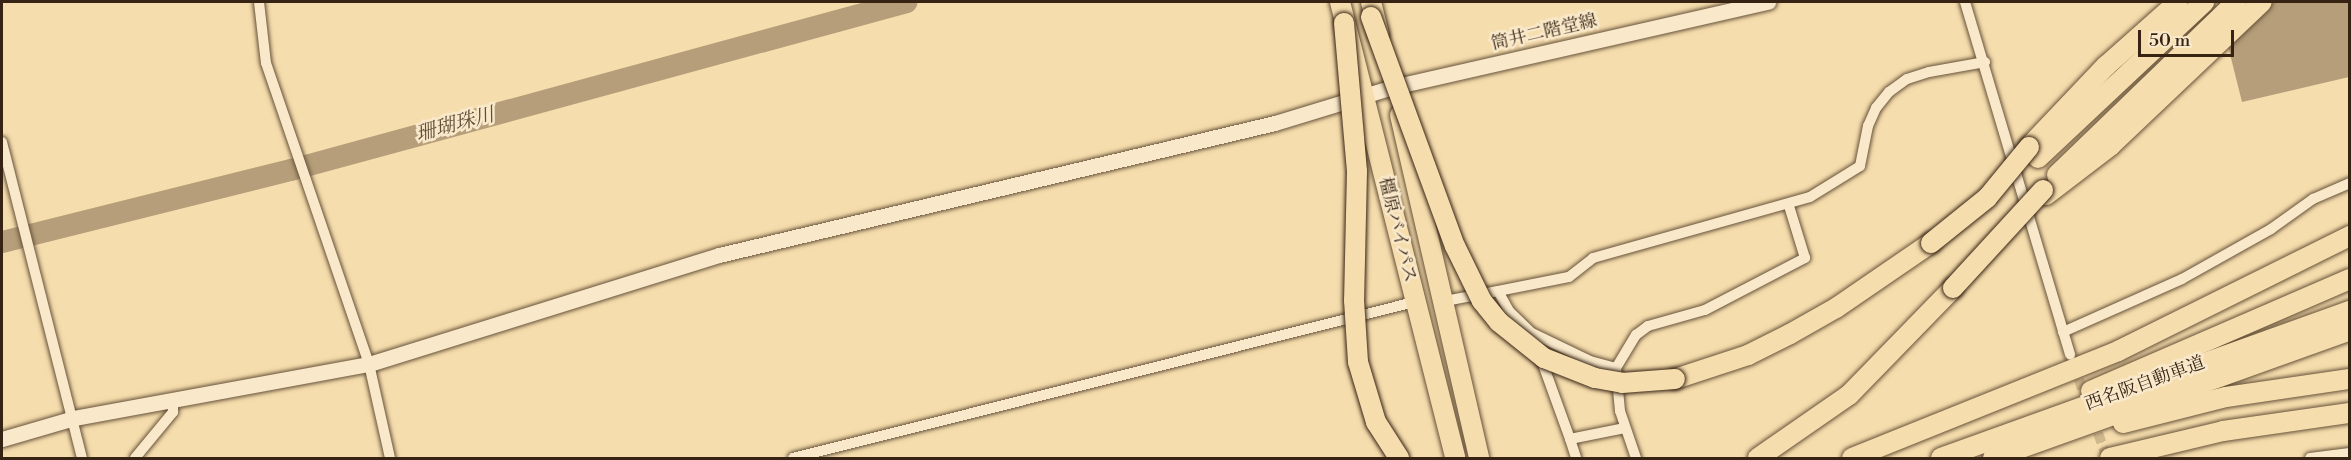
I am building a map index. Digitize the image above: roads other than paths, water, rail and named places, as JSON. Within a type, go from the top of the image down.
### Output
[{"type":"highway","points":[[1340,2],[1344,22],[1357,171],[1354,300],[1358,362],[1376,422],[1399,459]]},
{"type":"highway","name":"橿原バイパス","points":[[1340,2],[1455,459]]},
{"type":"highway","points":[[1369,6],[1455,246],[1482,301],[1499,322],[1544,358],[1594,378],[1622,383],[1674,380],[1748,355],[1836,308],[1931,243],[1987,198],[2174,13],[2204,2]]},
{"type":"highway","points":[[1758,459],[1849,395],[2016,219],[2045,193],[2186,49],[2236,2]]},
{"type":"highway","points":[[2045,193],[2110,146],[2262,2]]},
{"type":"highway","name":"橿原バイパス","points":[[1369,6],[1393,87],[1445,301],[1479,459]]},
{"type":"highway","points":[[1852,459],[2118,351],[2349,236]]},
{"type":"highway","points":[[1948,456],[2349,279]]},
{"type":"highway","name":"西名阪自動車道","points":[[1948,456],[2349,311]]},
{"type":"highway","name":"西名阪自動車道","points":[[1993,459],[2349,330]]},
{"type":"highway","points":[[2012,459],[2118,424],[2215,400],[2349,379]]},
{"type":"highway","points":[[2110,459],[2223,431],[2349,413]]},
{"type":"street","points":[[259,2],[266,63],[369,364],[390,459]]},
{"type":"street","name":"筒井二階堂線","points":[[2,439],[74,418],[369,364],[719,255],[1364,98],[1393,87],[1768,2]]},
{"type":"street","points":[[1965,2],[2070,355]]},
{"type":"street","points":[[1445,301],[1569,277],[1593,258],[1789,206],[1852,174],[1860,166],[1868,126],[1876,108],[1888,92],[1907,79],[1929,72],[1984,62]]},
{"type":"street","points":[[2,142],[74,418],[82,459]]},
{"type":"street","points":[[2063,332],[2182,279],[2271,229],[2313,199],[2349,183]]},
{"type":"street","points":[[1636,459],[1624,428],[1616,368],[1636,335],[1648,326],[1705,310],[1805,258],[1789,206]]},
{"type":"street","points":[[1498,291],[1509,311],[1532,333],[1590,361],[1616,368]]},
{"type":"street","points":[[793,459],[1414,302]]},
{"type":"street","points":[[1532,333],[1576,459]]},
{"type":"street","points":[[135,459],[172,412],[173,399]]},
{"type":"street","points":[[1570,439],[1624,428]]},
{"type":"street","points":[[2310,459],[2349,453]]},
{"type":"waterway","name":"珊瑚珠川","points":[[2,242],[291,170],[907,2]]},
{"type":"tunnel","points":[[2074,365],[2087,402]]},
{"type":"tunnel","points":[[2093,419],[2107,458]]}]
